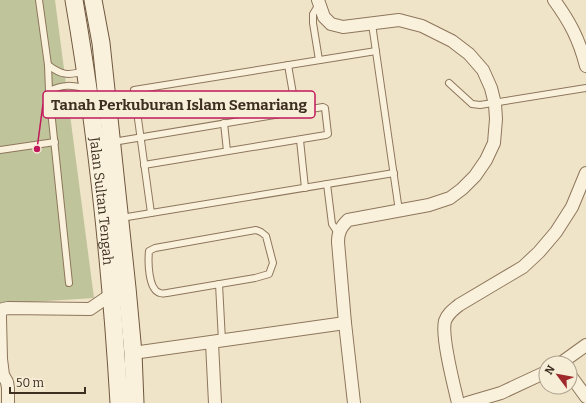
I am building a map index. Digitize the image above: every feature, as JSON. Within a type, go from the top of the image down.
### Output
[{"type":"main road","name":"Jalan Sultan Tengah","points":[[74,0],[86,70],[102,188],[112,294],[119,403]]},
{"type":"main road","name":"Jalan Sultan Tengah","points":[[93,0],[101,43],[133,353],[135,403]]},
{"type":"street","points":[[554,0],[575,32],[586,66]]},
{"type":"street","points":[[318,2],[324,17],[331,24],[343,27],[399,20],[422,26],[452,41],[469,54],[483,70],[491,88],[495,104],[496,120],[494,143],[486,160],[475,176],[462,189],[450,198],[429,205],[348,220],[341,226],[338,233],[344,323],[354,403]]},
{"type":"street","points":[[458,403],[452,382],[444,332],[445,321],[450,312],[459,305],[523,267],[539,252],[556,232],[572,207],[586,173]]},
{"type":"street","points":[[0,315],[3,309],[8,308],[90,309],[112,294]]},
{"type":"street","points":[[0,318],[1,359],[3,375],[7,382],[8,388],[8,403]]},
{"type":"street","points":[[133,353],[344,323]]},
{"type":"street","points":[[215,403],[217,342]]},
{"type":"street","points":[[573,355],[586,345]]},
{"type":"street","points":[[467,403],[501,393],[538,376]]},
{"type":"street","points":[[578,386],[586,397]]},
{"type":"lane","points":[[39,0],[48,65],[49,91],[69,283]]},
{"type":"lane","points":[[318,2],[313,14],[313,23],[319,60]]},
{"type":"lane","points":[[372,24],[399,211]]},
{"type":"lane","points":[[150,213],[134,92],[136,90],[376,51]]},
{"type":"lane","points":[[48,65],[56,71],[67,74],[86,70]]},
{"type":"lane","points":[[288,65],[296,111]]},
{"type":"lane","points":[[449,83],[472,104],[480,105],[495,104],[586,88]]},
{"type":"lane","points":[[49,91],[58,87],[67,86],[88,89]]},
{"type":"lane","points":[[111,142],[296,111],[323,107],[325,108],[328,135],[144,165]]},
{"type":"lane","points":[[224,123],[227,151]]},
{"type":"lane","points":[[300,140],[305,188]]},
{"type":"lane","points":[[0,150],[54,142]]},
{"type":"lane","points":[[119,218],[394,173]]},
{"type":"lane","points":[[327,184],[332,224],[338,233]]},
{"type":"lane","points":[[256,230],[266,236],[273,263],[269,274],[219,284],[159,293],[154,289],[150,275],[148,265],[149,251],[155,248],[256,230]]},
{"type":"lane","points":[[217,342],[219,284]]},
{"type":"green space","points":[[0,0],[55,0],[94,298],[0,304]]},
{"type":"place","name":"Tanah Perkuburan Islam Semariang","points":[[37,149]]}]
